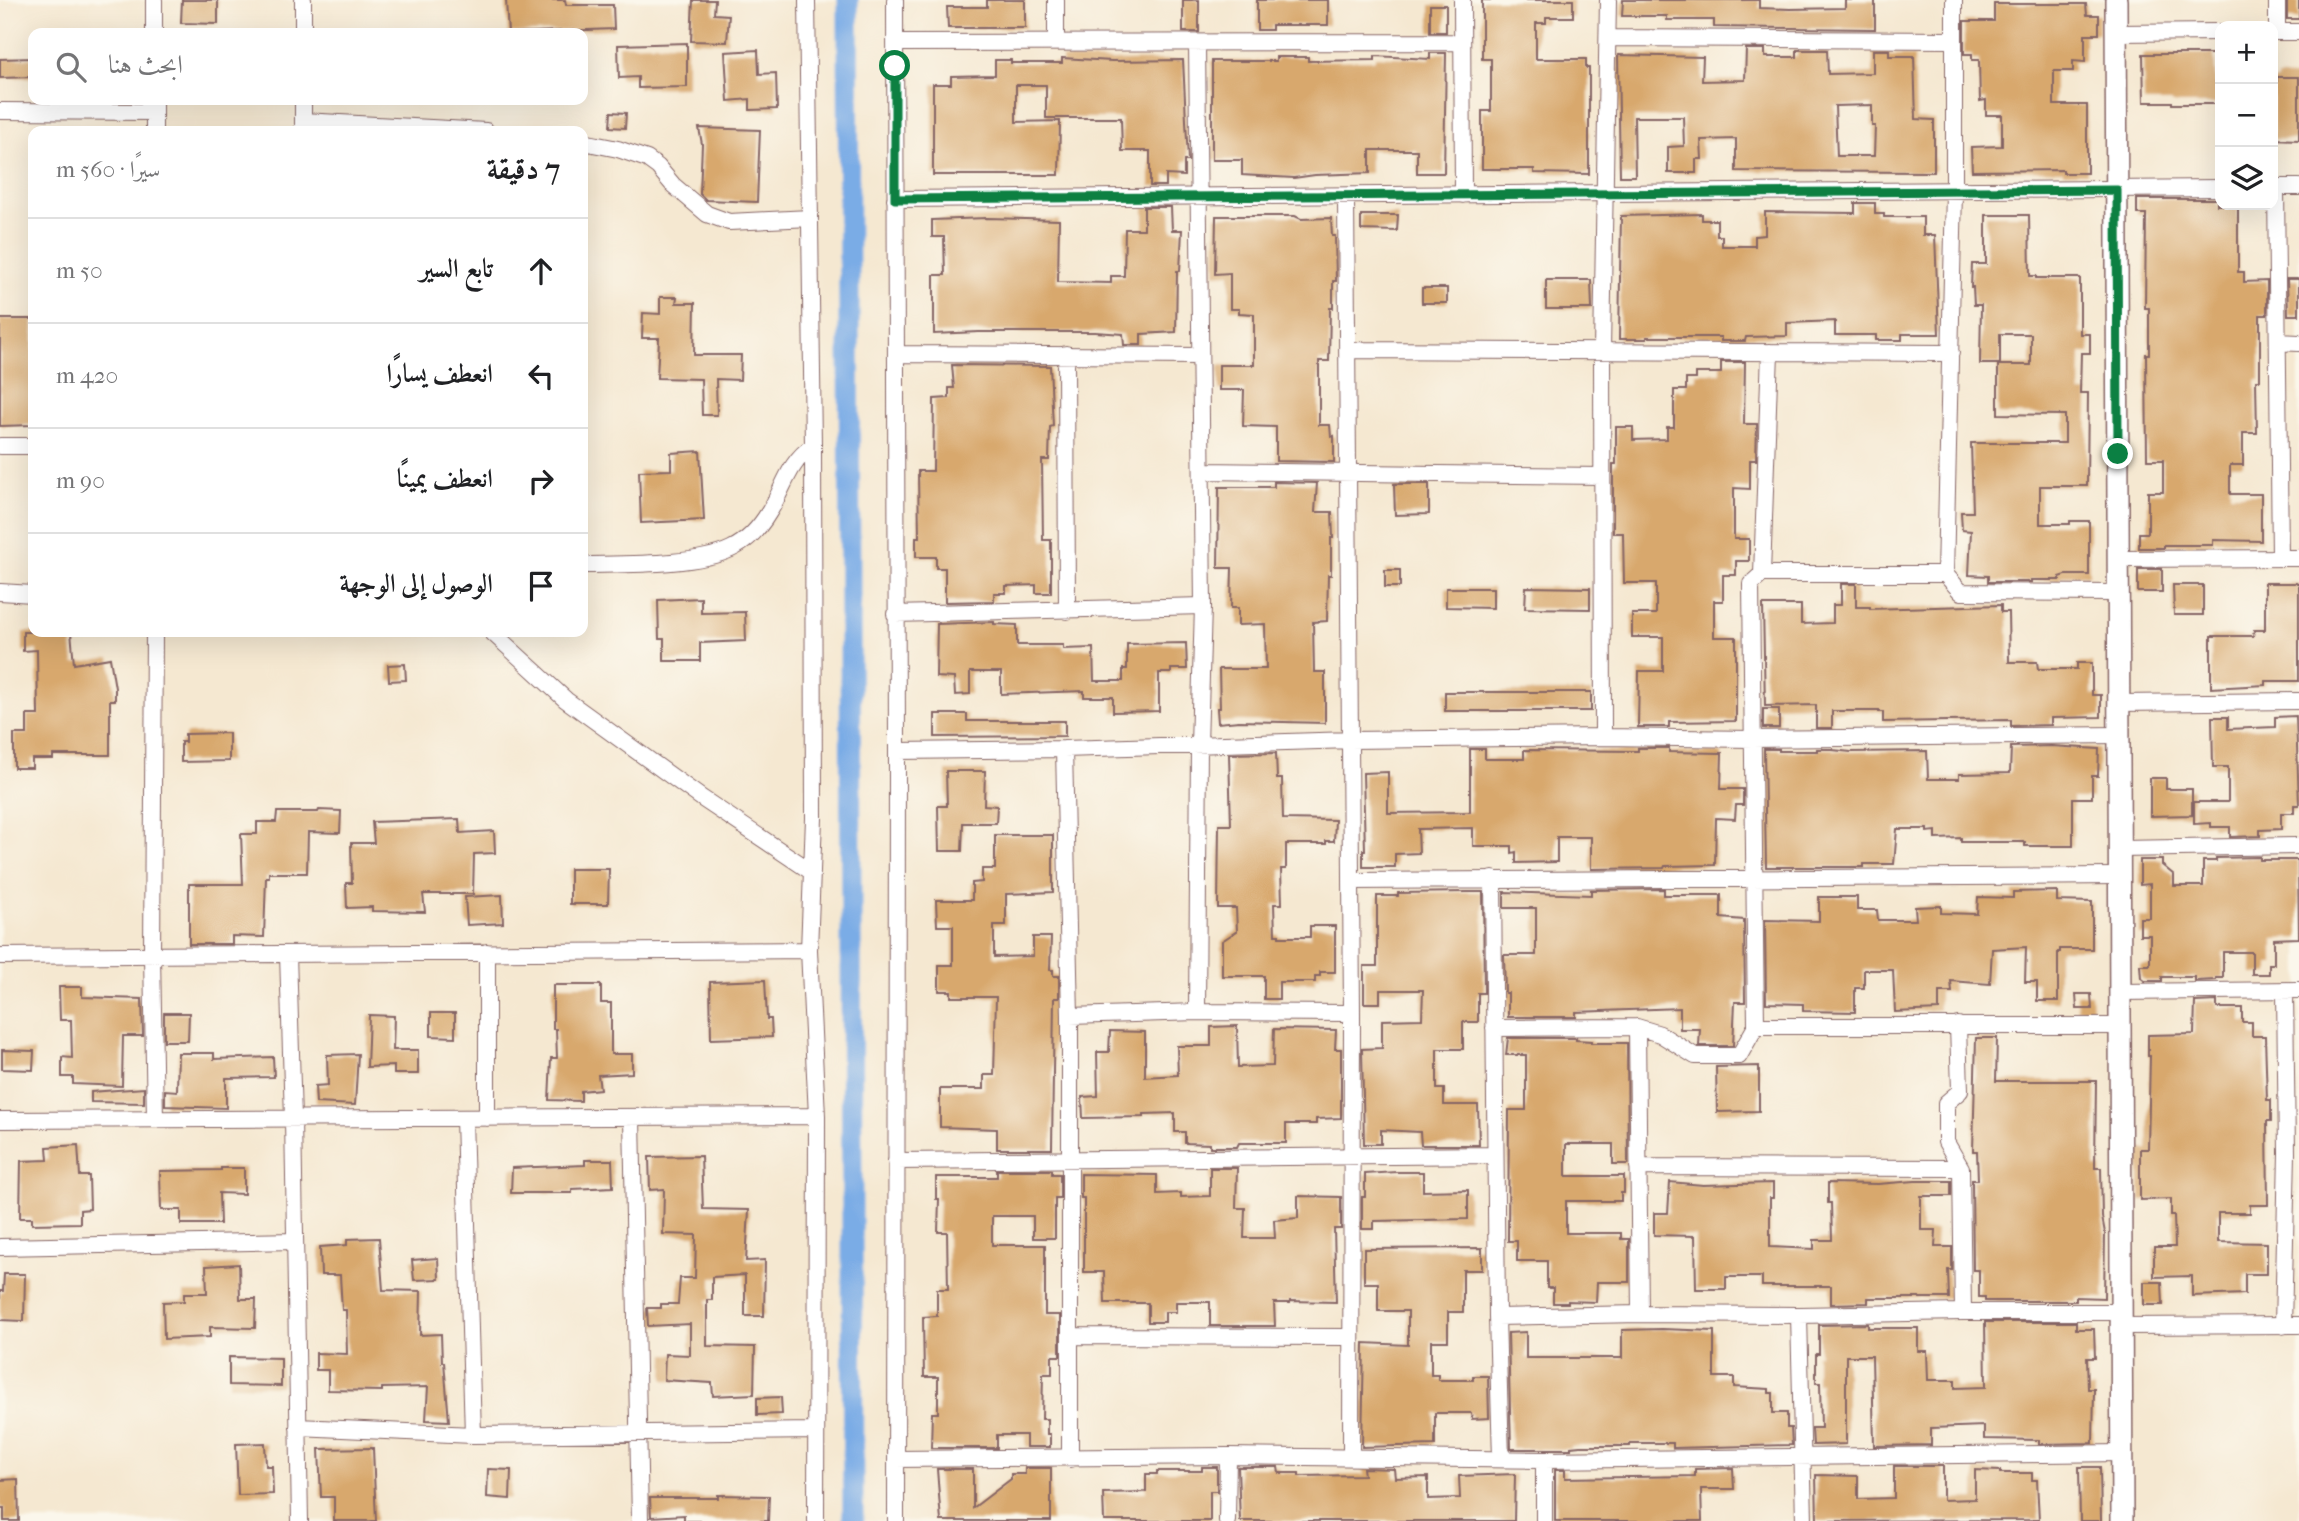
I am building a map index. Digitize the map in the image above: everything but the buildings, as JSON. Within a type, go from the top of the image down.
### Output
[{"type":"street","points":[[154,0],[154,28]]},
{"type":"street","points":[[303,0],[303,28]]},
{"type":"street","points":[[807,0],[813,446],[810,950],[817,1116],[816,1521]]},
{"type":"street","points":[[895,0],[896,1521]]},
{"type":"street","points":[[1056,0],[1056,42]]},
{"type":"street","points":[[1462,0],[1463,195]]},
{"type":"street","points":[[1603,737],[1602,351],[1608,0]]},
{"type":"street","points":[[1954,0],[1954,191],[1945,574],[1961,592],[2119,593]]},
{"type":"street","points":[[2116,0],[2122,1521]]},
{"type":"street","points":[[2276,21],[2277,0]]},
{"type":"street","points":[[2116,33],[2215,32]]},
{"type":"street","points":[[2278,32],[2299,32]]},
{"type":"street","points":[[1608,38],[1954,40]]},
{"type":"street","points":[[895,43],[1462,42]]},
{"type":"street","points":[[1197,43],[1203,606],[1197,1012]]},
{"type":"street","points":[[303,105],[303,126]]},
{"type":"street","points":[[0,111],[154,106],[154,126]]},
{"type":"street","points":[[588,143],[647,159],[707,214],[729,222],[810,218]]},
{"type":"street","points":[[2278,187],[2299,187]]},
{"type":"street","points":[[895,199],[2215,188]]},
{"type":"street","points":[[1346,196],[1352,881],[1351,1457]]},
{"type":"street","points":[[2275,210],[2280,558]]},
{"type":"street","points":[[2278,342],[2299,343]]},
{"type":"street","points":[[1348,350],[1951,353]]},
{"type":"street","points":[[1762,574],[1770,352]]},
{"type":"street","points":[[896,354],[1200,356]]},
{"type":"street","points":[[1066,354],[1068,611]]},
{"type":"street","points":[[0,446],[28,446]]},
{"type":"street","points":[[588,565],[677,561],[718,554],[733,548],[762,524],[789,469],[802,453],[813,446]]},
{"type":"street","points":[[1202,471],[1602,476]]},
{"type":"street","points":[[2119,559],[2299,558]]},
{"type":"street","points":[[1494,1028],[1637,1027],[1660,1034],[1695,1056],[1739,1056],[1756,1026],[1751,584],[1762,574],[1945,574]]},
{"type":"street","points":[[0,592],[28,594]]},
{"type":"street","points":[[895,614],[1203,606]]},
{"type":"street","points":[[154,637],[152,955],[155,1119]]},
{"type":"street","points":[[497,637],[566,700],[703,799],[812,872]]},
{"type":"street","points":[[2119,704],[2299,701]]},
{"type":"street","points":[[897,751],[1351,740],[2119,735]]},
{"type":"street","points":[[1064,749],[1070,1016],[1070,1459]]},
{"type":"street","points":[[2119,849],[2299,846]]},
{"type":"street","points":[[1352,881],[2120,876]]},
{"type":"street","points":[[1493,879],[1501,1459]]},
{"type":"street","points":[[0,956],[810,950]]},
{"type":"street","points":[[486,952],[487,1118]]},
{"type":"street","points":[[288,954],[300,1521]]},
{"type":"street","points":[[1497,1317],[1963,1312],[2291,1325],[2292,990],[2120,992]]},
{"type":"street","points":[[1070,1016],[1197,1012],[1352,1013]]},
{"type":"street","points":[[1958,1025],[1960,1091],[1945,1103],[1945,1142],[1961,1168],[1963,1312]]},
{"type":"street","points":[[1756,1026],[2120,1026]]},
{"type":"street","points":[[1637,1027],[1640,1314]]},
{"type":"street","points":[[0,1120],[817,1116]]},
{"type":"street","points":[[632,1117],[640,1521]]},
{"type":"street","points":[[464,1118],[472,1435]]},
{"type":"street","points":[[896,1161],[1495,1155]]},
{"type":"street","points":[[1638,1167],[1961,1168]]},
{"type":"street","points":[[0,1247],[295,1241]]},
{"type":"street","points":[[1799,1315],[1804,1521]]},
{"type":"street","points":[[1070,1336],[1351,1337]]},
{"type":"street","points":[[298,1427],[472,1435],[816,1431]]},
{"type":"street","points":[[896,1459],[1228,1456],[1544,1460],[2122,1453]]},
{"type":"street","points":[[1227,1521],[1228,1456]]},
{"type":"street","points":[[1544,1460],[1544,1521]]},
{"type":"waterway","points":[[848,0],[853,1521]]},
{"type":"route","points":[[895,66],[895,199],[2117,190],[2118,454]]}]
